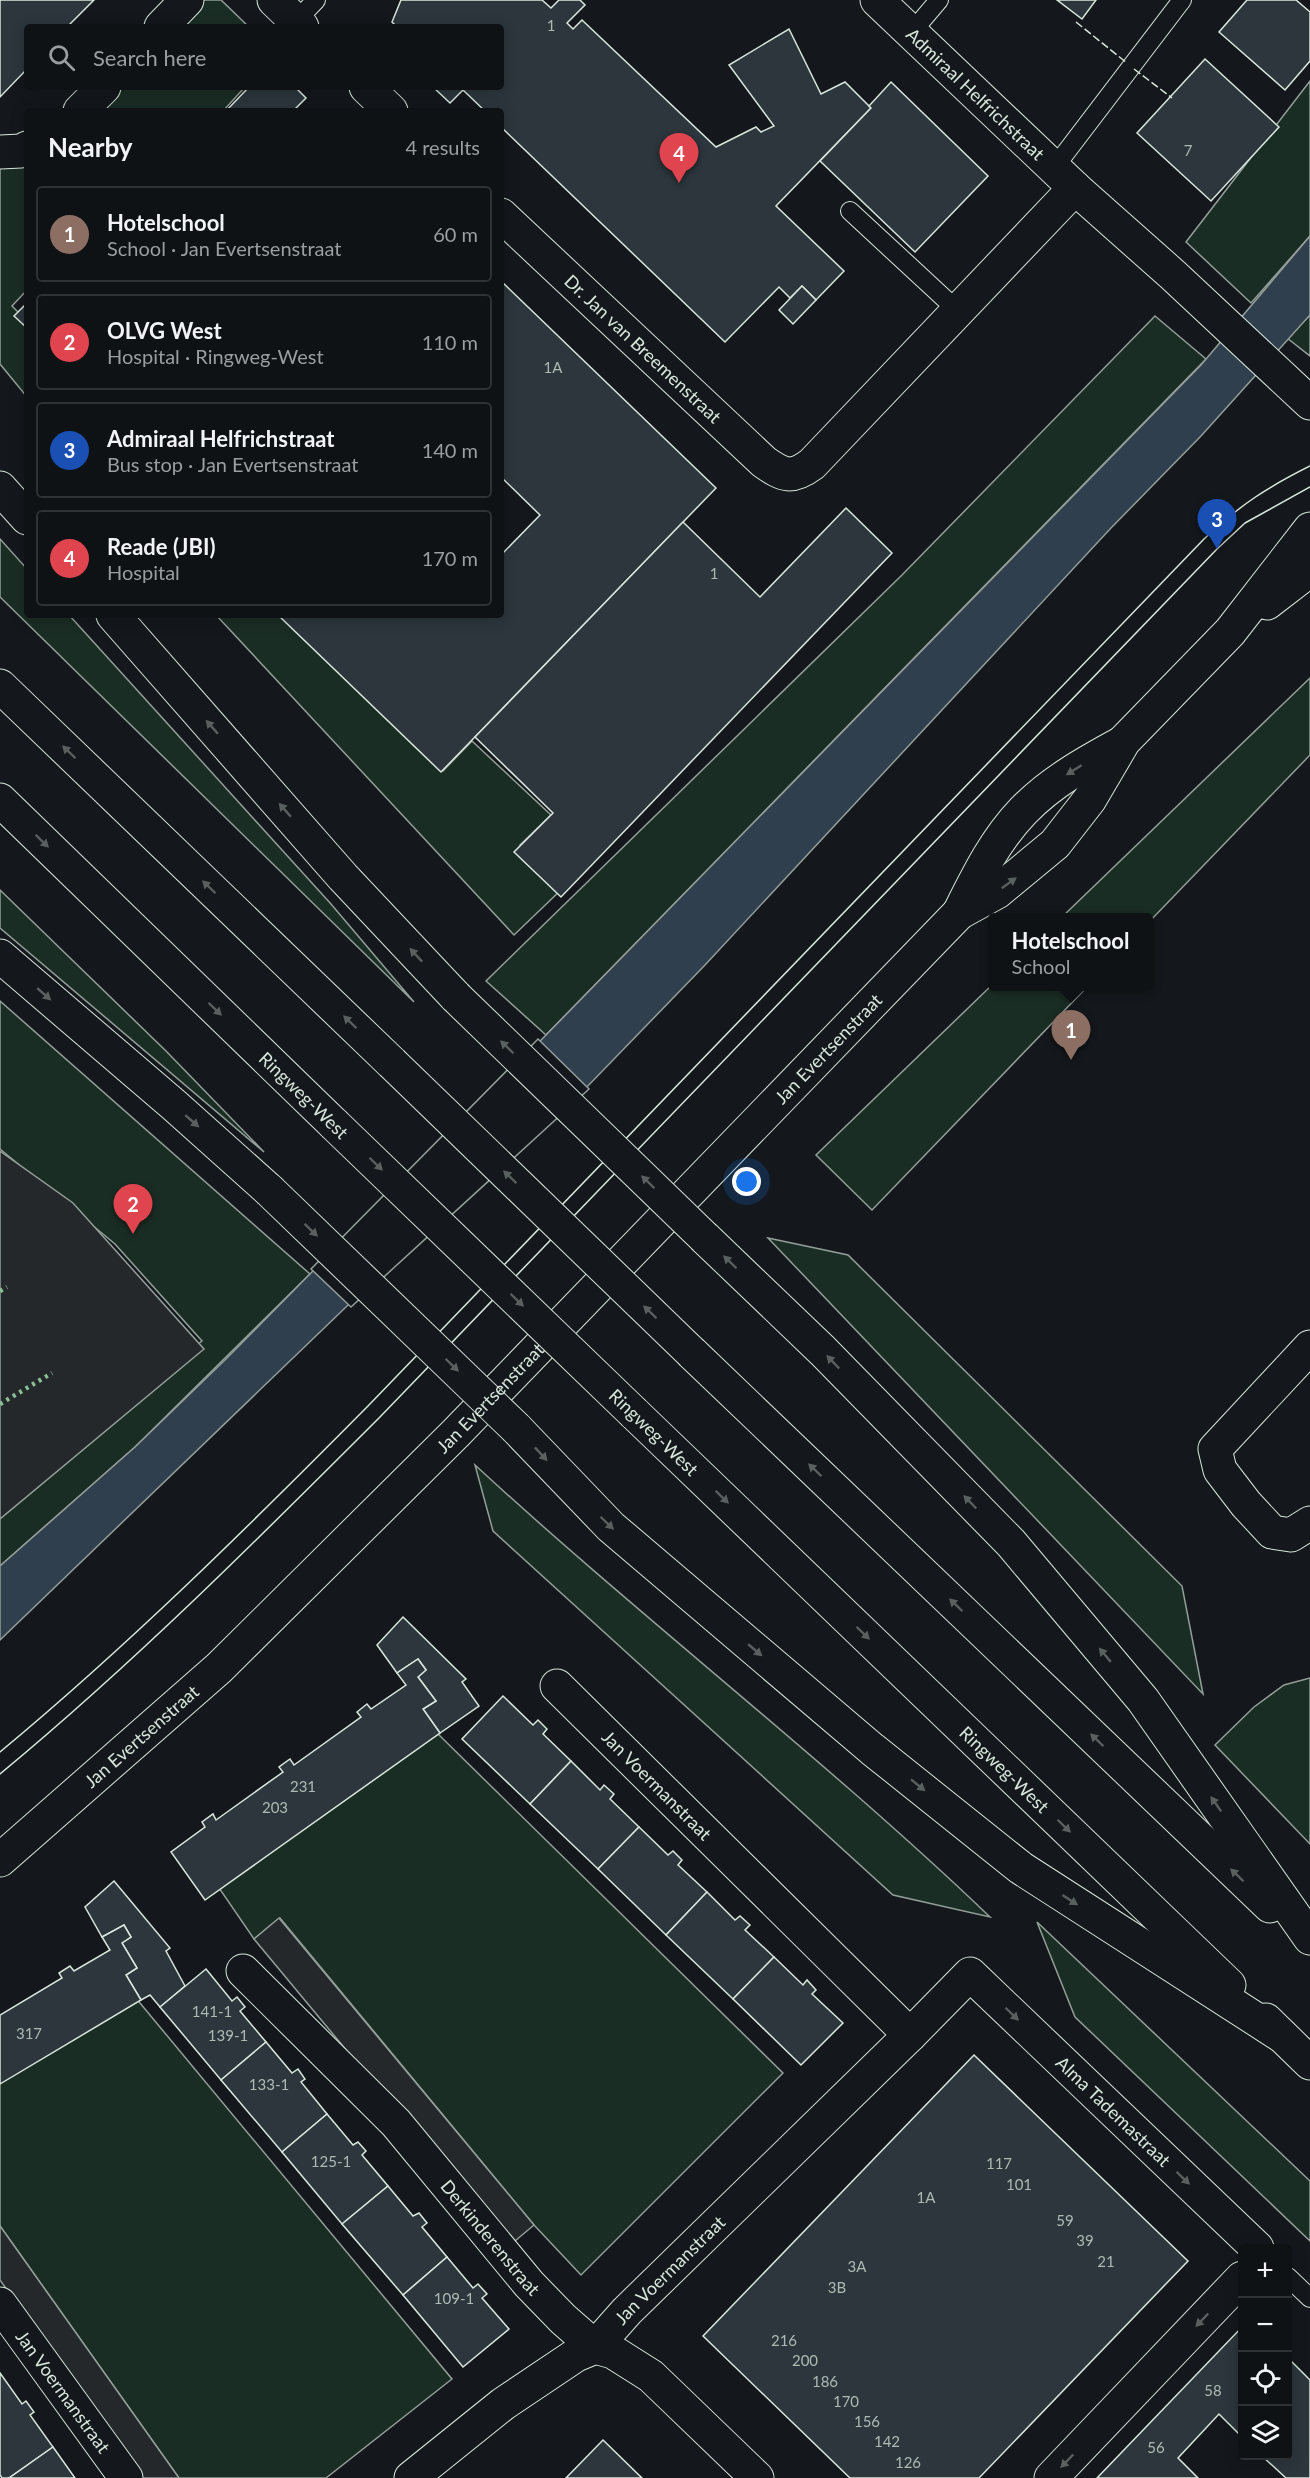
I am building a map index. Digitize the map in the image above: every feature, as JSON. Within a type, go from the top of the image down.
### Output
[{"type":"main road","points":[[164,24],[188,0]]},
{"type":"main road","name":"Admiraal Helfrichstraat","points":[[877,0],[1064,178],[1173,275],[1304,398]]},
{"type":"main road","points":[[83,108],[101,90]]},
{"type":"main road","points":[[369,90],[388,108]]},
{"type":"main road","points":[[0,152],[24,150]]},
{"type":"main road","points":[[958,311],[1064,178]]},
{"type":"main road","name":"Dr. Jan van Breemenstraat","points":[[504,218],[764,462],[778,472],[791,475],[812,464],[958,311]]},
{"type":"main road","points":[[0,488],[24,515]]},
{"type":"main road","name":"Jan Evertsenstraat","points":[[959,913],[997,892],[1055,844],[1090,799],[1124,741],[1230,632],[1310,529]]},
{"type":"main road","name":"Jan Evertsenstraat","points":[[1230,632],[1310,570]]},
{"type":"main road","points":[[116,618],[342,877],[456,997],[831,1359],[1011,1544],[1143,1700],[1310,1938]]},
{"type":"main road","points":[[0,686],[1310,1945]]},
{"type":"main road","name":"Jan Evertsenstraat","points":[[0,1860],[219,1668],[464,1424],[959,913],[999,841],[1022,812],[1060,779],[1124,741]]},
{"type":"main road","name":"Ringweg-West","points":[[0,800],[1310,2063]]},
{"type":"main road","points":[[0,956],[174,1104],[269,1190],[516,1428],[611,1527],[872,1749],[1021,1868],[1282,2036]]},
{"type":"main road","points":[[1310,1347],[1215,1449],[1220,1470],[1246,1504],[1272,1532],[1291,1535],[1310,1523]]},
{"type":"main road","name":"Jan Voermanstraat","points":[[557,1686],[910,2036]]},
{"type":"main road","name":"Derkinderenstraat","points":[[243,1971],[396,2123],[529,2284],[595,2347],[613,2352],[651,2376],[758,2478]]},
{"type":"main road","name":"Jan Voermanstraat","points":[[422,2475],[503,2404],[576,2355],[595,2347],[627,2312],[910,2036],[970,1974]]},
{"type":"main road","name":"Alma Tademastraat","points":[[970,1974],[1253,2244]]},
{"type":"main road","points":[[1051,2478],[1238,2282]]},
{"type":"main road","name":"Jan Voermanstraat","points":[[0,2304],[126,2478]]},
{"type":"lane","points":[[911,33],[939,0]]},
{"type":"lane","points":[[1064,178],[1182,0]]},
{"type":"lane","points":[[850,212],[958,311]]},
{"type":"lane","points":[[1292,2282],[1310,2298]]},
{"type":"green space","points":[[204,0],[221,0],[246,24],[180,24]]},
{"type":"green space","points":[[1310,81],[1310,236],[1251,303],[1186,242]]},
{"type":"green space","points":[[114,90],[242,90],[226,108],[95,108]]},
{"type":"green space","points":[[24,161],[24,293],[12,306],[24,318],[24,393],[0,364],[0,165]]},
{"type":"green space","points":[[1310,315],[1310,356],[1287,338]]},
{"type":"green space","points":[[1155,316],[1206,359],[546,1035],[486,981],[902,575]]},
{"type":"green space","points":[[0,539],[24,566],[24,618],[72,618],[331,904],[414,1002],[0,597]]},
{"type":"green space","points":[[219,618],[284,618],[443,771],[472,741],[551,815],[520,845],[564,887],[514,935]]},
{"type":"green space","points":[[1310,678],[1310,755],[1153,918],[1153,913],[1066,913]]},
{"type":"green space","points":[[0,890],[166,1051],[264,1152],[0,928]]},
{"type":"green space","points":[[988,989],[988,991],[1083,991],[872,1210],[816,1155]]},
{"type":"green space","points":[[0,1001],[310,1274],[135,1447],[0,1566],[0,1506],[202,1341],[115,1244],[0,1149]]},
{"type":"green space","points":[[768,1238],[848,1255],[1182,1586],[1203,1694]]},
{"type":"green space","points":[[475,1465],[603,1579],[864,1802],[990,1917],[893,1895],[493,1531]]},
{"type":"green space","points":[[1310,1678],[1310,1844],[1215,1745],[1254,1707],[1284,1685]]},
{"type":"green space","points":[[437,1733],[783,2073],[581,2275],[534,2225],[280,1918],[254,1939],[217,1885]]},
{"type":"green space","points":[[1037,1922],[1310,2181],[1310,2241],[1075,2017]]},
{"type":"green space","points":[[135,1997],[452,2379],[326,2478],[179,2478],[0,2226],[0,2076]]},
{"type":"shaded area","points":[[0,1151],[73,1203],[204,1349],[0,1519]]},
{"type":"shaded area","points":[[279,1918],[534,2225],[509,2246],[254,1939]]},
{"type":"shaded area","points":[[0,2226],[179,2478],[140,2478],[0,2280]]},
{"type":"water","points":[[1310,236],[1310,315],[1201,436],[1111,528],[705,965],[584,1090],[346,1307],[0,1640],[0,1566],[135,1447],[226,1359],[546,1035],[1201,365]]},
{"type":"pier","points":[[538,1039],[589,1089],[351,1307],[311,1269]]},
{"type":"building","points":[[0,0],[94,0],[70,24],[24,24],[24,72],[0,97]]},
{"type":"building","points":[[401,0],[542,0],[551,8],[559,0],[580,0],[585,5],[567,23],[573,29],[582,20],[716,147],[756,127],[761,132],[774,126],[729,65],[789,29],[821,94],[845,82],[871,108],[776,206],[844,271],[816,300],[802,286],[790,298],[779,287],[725,342],[504,130],[504,108],[482,108],[463,90],[504,90],[504,24],[394,24],[392,22]]},
{"type":"building","points":[[1057,0],[1096,0],[1082,19]]},
{"type":"building","points":[[1247,0],[1296,0],[1310,12],[1310,61],[1285,90],[1219,32]]},
{"type":"building","points":[[1205,59],[1279,127],[1211,201],[1137,133]]},
{"type":"building","points":[[891,82],[988,176],[915,252],[820,161],[871,108],[869,106]]},
{"type":"building","points":[[246,90],[298,90],[306,98],[296,108],[229,108]]},
{"type":"building","points":[[436,90],[463,90],[450,103]]},
{"type":"building","points":[[504,284],[716,488],[441,772],[281,618],[504,618],[504,552],[540,515],[504,480]]},
{"type":"building","points":[[802,286],[816,300],[793,324],[779,310]]},
{"type":"building","points":[[24,306],[24,325],[14,316]]},
{"type":"building","points":[[846,508],[892,553],[561,897],[514,852],[553,813],[475,737],[683,522],[760,597]]},
{"type":"building","points":[[403,1617],[466,1679],[462,1682],[479,1706],[440,1733],[423,1709],[436,1701],[418,1677],[426,1670],[418,1659],[397,1673],[377,1645]]},
{"type":"building","points":[[418,1659],[426,1670],[418,1677],[436,1701],[423,1709],[440,1733],[205,1900],[171,1852],[205,1827],[202,1822],[213,1814],[216,1820],[283,1772],[279,1767],[290,1759],[294,1765],[361,1717],[357,1712],[367,1704],[371,1709],[406,1685],[397,1673]]},
{"type":"building","points":[[503,1696],[533,1725],[538,1720],[547,1729],[543,1734],[571,1761],[530,1804],[462,1739]]},
{"type":"building","points":[[571,1761],[600,1790],[604,1785],[614,1794],[610,1799],[639,1827],[598,1869],[530,1804]]},
{"type":"building","points":[[639,1827],[668,1855],[673,1851],[682,1860],[678,1865],[707,1892],[666,1935],[598,1869]]},
{"type":"building","points":[[114,1881],[170,1948],[166,1951],[185,1986],[160,2007],[150,1995],[141,2000],[126,1975],[137,1968],[122,1943],[131,1937],[124,1925],[102,1937],[85,1907]]},
{"type":"building","points":[[707,1892],[735,1920],[740,1916],[750,1925],[745,1930],[774,1957],[733,1999],[666,1935]]},
{"type":"building","points":[[124,1925],[131,1937],[122,1943],[137,1968],[126,1975],[141,2000],[0,2084],[0,2015],[62,1978],[59,1973],[70,1966],[74,1971],[110,1950],[102,1937]]},
{"type":"building","points":[[774,1957],[803,1985],[807,1980],[816,1990],[812,1994],[843,2023],[801,2065],[733,1999]]},
{"type":"building","points":[[206,1969],[232,2001],[237,1997],[245,2007],[240,2011],[266,2042],[221,2080],[160,2007]]},
{"type":"building","points":[[266,2042],[292,2073],[298,2069],[305,2079],[301,2082],[327,2114],[282,2152],[221,2080]]},
{"type":"building","points":[[974,2055],[1188,2261],[979,2478],[850,2478],[703,2336]]},
{"type":"building","points":[[327,2114],[353,2145],[358,2142],[366,2151],[362,2155],[388,2186],[342,2224],[282,2152]]},
{"type":"building","points":[[388,2186],[413,2216],[419,2213],[427,2223],[422,2227],[447,2257],[403,2295],[342,2224]]},
{"type":"building","points":[[447,2257],[473,2288],[478,2284],[487,2294],[482,2298],[509,2329],[463,2367],[403,2295]]},
{"type":"building","points":[[1238,2331],[1238,2433],[1219,2414],[1178,2458],[1198,2478],[1097,2478]]},
{"type":"building","points":[[1292,2362],[1310,2380],[1310,2478],[1286,2478],[1266,2460],[1292,2460]]},
{"type":"building","points":[[0,2373],[22,2404],[26,2401],[34,2412],[30,2415],[53,2447],[9,2478],[2,2478],[0,2475]]},
{"type":"building","points":[[603,2440],[642,2478],[566,2478]]},
{"type":"building","points":[[53,2447],[75,2478],[9,2478]]},
{"type":"tram line","points":[[0,1752],[142,1627],[234,1540],[368,1406],[1204,539],[1254,498],[1310,466]]},
{"type":"tram line","points":[[0,1774],[146,1645],[379,1418],[1217,549],[1245,523],[1310,487]]},
{"type":"hedge","points":[[0,1291],[7,1287]]},
{"type":"hedge","points":[[0,1404],[52,1373]]},
{"type":"fence","points":[[1076,22],[1127,63]]},
{"type":"fence","points":[[1134,69],[1172,98]]},
{"type":"place","name":"Reade (JBI)","points":[[679,183]]},
{"type":"place","name":"Admiraal Helfrichstraat","points":[[1217,549]]},
{"type":"place","name":"Hotelschool","points":[[1071,1060]]},
{"type":"place","name":"OLVG West","points":[[133,1234]]}]
